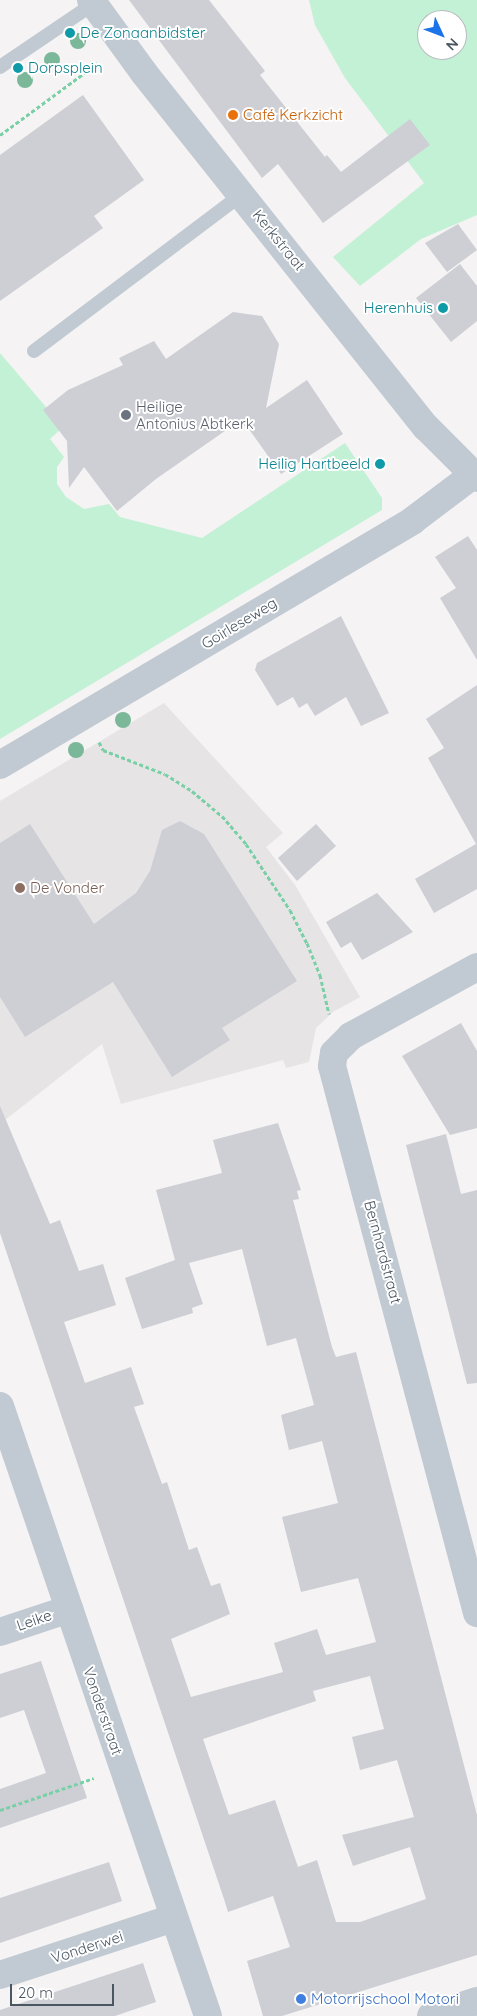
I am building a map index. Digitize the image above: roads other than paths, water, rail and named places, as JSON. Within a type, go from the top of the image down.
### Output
[{"type":"street","name":"Kerkstraat","points":[[92,2],[123,45],[426,428],[475,477]]},
{"type":"street","name":"Goirleseweg","points":[[0,765],[412,521],[475,477]]},
{"type":"street","name":"Bernhardstraat","points":[[477,967],[341,1044],[334,1053],[332,1066],[477,1613]]},
{"type":"street","name":"Vonderstraat","points":[[0,1406],[208,2016]]},
{"type":"street","name":"Leike","points":[[0,1632],[69,1609]]},
{"type":"street","name":"Vonderwei","points":[[0,1975],[173,1918]]},
{"type":"street","points":[[431,2016],[477,2001]]},
{"type":"lane","points":[[0,67],[92,2]]},
{"type":"lane","points":[[34,351],[242,194]]},
{"type":"place","name":"De Zonaanbidster","points":[[70,33]]},
{"type":"place","name":"Dorpsplein","points":[[18,68]]},
{"type":"place","name":"Café Kerkzicht","points":[[233,115]]},
{"type":"place","name":"Herenhuis","points":[[443,308]]},
{"type":"place","name":"Heilige Antonius Abtkerk","points":[[126,415]]},
{"type":"place","name":"Heilig Hartbeeld","points":[[380,464]]},
{"type":"place","name":"De Vonder","points":[[20,888]]},
{"type":"place","name":"Motorrijschool Motori","points":[[301,1999]]}]
